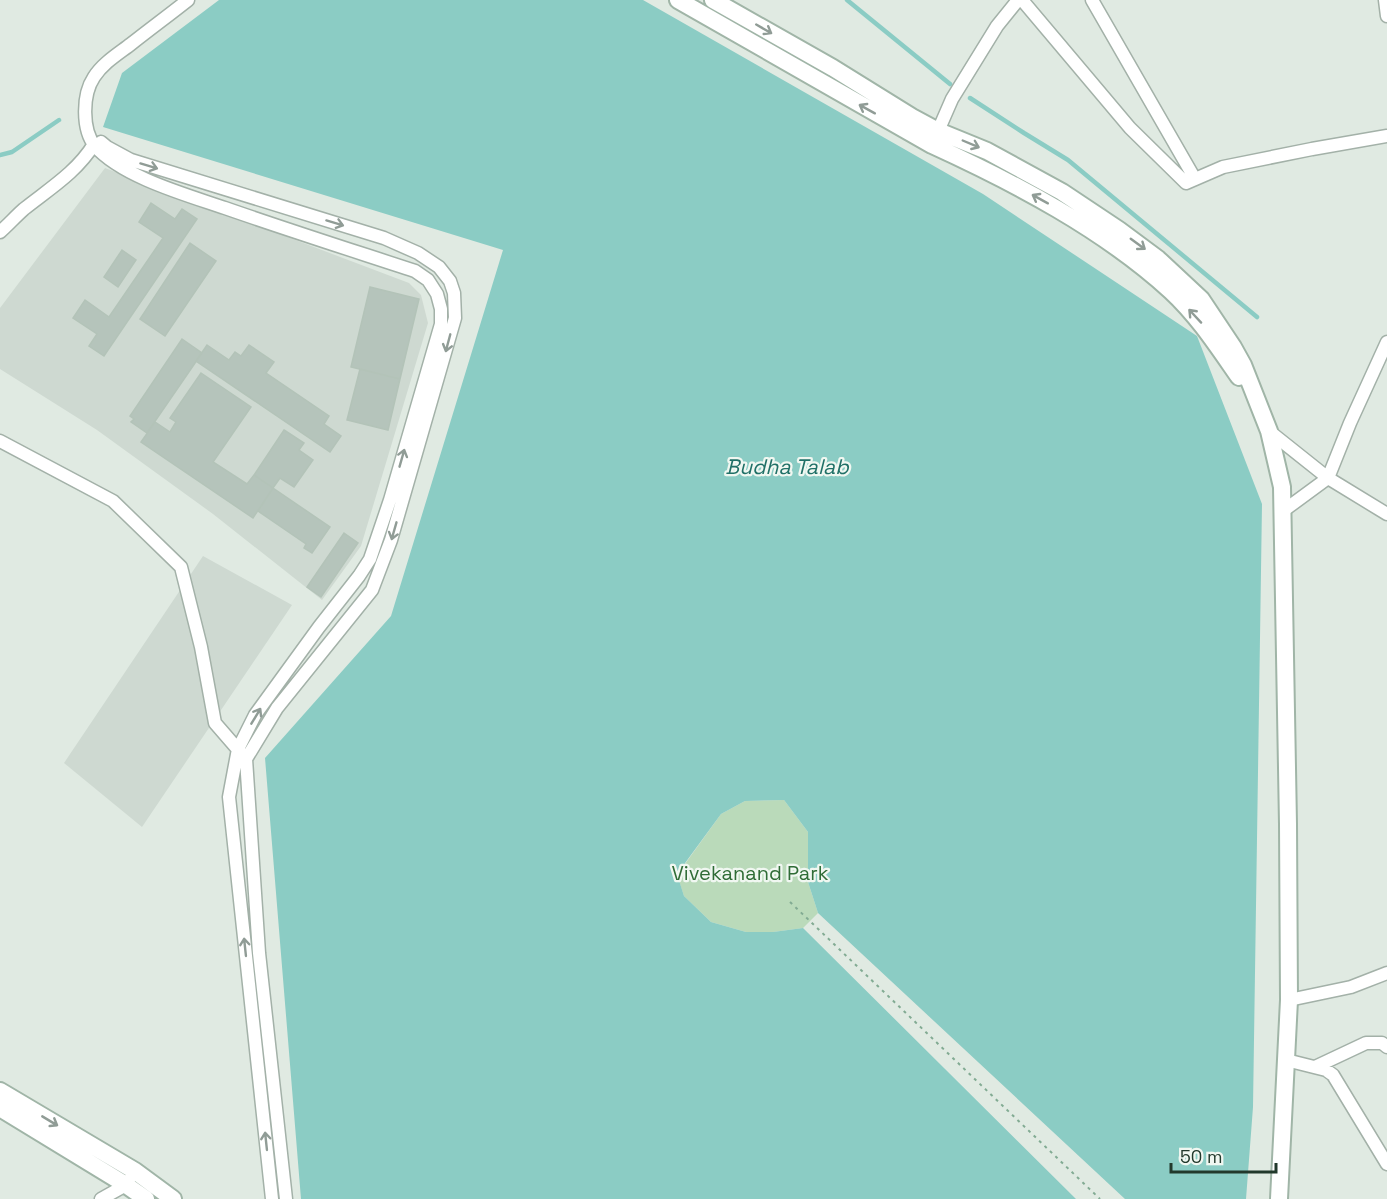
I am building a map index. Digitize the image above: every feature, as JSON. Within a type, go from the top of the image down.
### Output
[{"type":"street","points":[[188,0],[106,63],[93,78],[86,99],[85,122],[94,144],[108,157],[134,174],[170,189],[415,271],[428,280],[437,294],[441,309],[441,324],[390,500],[370,559],[255,715],[229,797],[272,1199]]},
{"type":"street","points":[[678,0],[935,138]]},
{"type":"street","points":[[713,0],[833,68],[912,117],[963,159],[1044,201],[1112,243],[1171,291],[1204,326],[1241,380],[1265,424],[1282,487],[1283,511],[1289,999],[1279,1199]]},
{"type":"street","points":[[935,138],[958,89],[997,26],[1020,0],[1130,128],[1186,183],[1223,167],[1387,136]]},
{"type":"street","points":[[1092,0],[1195,179]]},
{"type":"street","points":[[1385,0],[1387,16]]},
{"type":"street","points":[[85,122],[107,147],[131,160],[384,238],[418,253],[439,267],[450,281],[454,294],[455,318],[439,376],[391,540],[372,590],[242,754]]},
{"type":"street","points":[[0,232],[64,178],[86,157],[94,144]]},
{"type":"street","points":[[1283,511],[1328,478],[1387,342]]},
{"type":"street","points":[[1265,424],[1328,478],[1387,514]]},
{"type":"street","points":[[0,441],[113,501],[181,567],[201,647],[215,723],[242,754],[259,953],[286,1199]]},
{"type":"street","points":[[1289,999],[1351,987],[1387,973]]},
{"type":"street","points":[[1314,1067],[1366,1043],[1382,1043],[1387,1047]]},
{"type":"street","points":[[1286,1060],[1326,1070],[1333,1075],[1387,1164]]},
{"type":"street","points":[[0,1091],[135,1171],[173,1199]]},
{"type":"street","points":[[0,1108],[146,1199]]},
{"type":"street","points":[[101,1199],[126,1185],[135,1171]]},
{"type":"path","points":[[790,902],[1100,1199]]},
{"type":"shaded area","points":[[105,168],[409,283],[421,295],[428,323],[361,546],[322,600],[213,514],[97,430],[0,369],[0,308]]},
{"type":"shaded area","points":[[203,556],[292,605],[142,827],[64,763]]},
{"type":"green space","name":"Vivekanand Park","points":[[784,800],[808,832],[808,882],[818,913],[803,928],[773,932],[746,932],[711,922],[684,896],[677,875],[721,814],[745,801]]},
{"type":"water","name":"Budha Talab","points":[[219,0],[643,0],[983,194],[1197,336],[1262,504],[1253,1107],[1246,1199],[1125,1199],[818,913],[808,882],[808,832],[784,800],[745,801],[721,814],[677,874],[684,896],[711,922],[746,932],[773,932],[803,928],[1076,1199],[301,1199],[265,758],[391,616],[503,250],[103,127],[122,73]]},
{"type":"building","points":[[151,203],[175,219],[182,209],[197,219],[104,356],[89,346],[97,334],[73,318],[85,300],[109,317],[163,238],[139,222]]},
{"type":"building","points":[[190,243],[216,261],[165,336],[140,319]]},
{"type":"building","points":[[122,250],[136,260],[118,287],[104,277]]},
{"type":"building","points":[[370,287],[419,299],[400,379],[351,367]]},
{"type":"building","points":[[182,339],[202,353],[147,433],[131,422],[134,419],[130,416]]},
{"type":"building","points":[[207,345],[229,360],[235,352],[241,356],[249,345],[274,362],[266,373],[329,416],[324,424],[341,436],[330,452],[196,361]]},
{"type":"building","points":[[360,369],[400,379],[388,430],[347,420]]},
{"type":"building","points":[[201,373],[251,407],[213,462],[247,484],[254,475],[273,488],[253,518],[141,442],[155,422],[170,432],[176,422],[170,418]]},
{"type":"building","points":[[284,430],[304,443],[299,450],[313,460],[294,487],[280,478],[273,488],[254,475]]},
{"type":"building","points":[[273,488],[330,527],[312,553],[304,548],[306,544],[258,511]]},
{"type":"building","points":[[344,533],[358,543],[321,597],[307,587]]},
{"type":"waterway","points":[[847,0],[950,84]]},
{"type":"waterway","points":[[970,98],[1068,160],[1257,317]]},
{"type":"waterway","points":[[0,155],[12,152],[59,120]]}]
